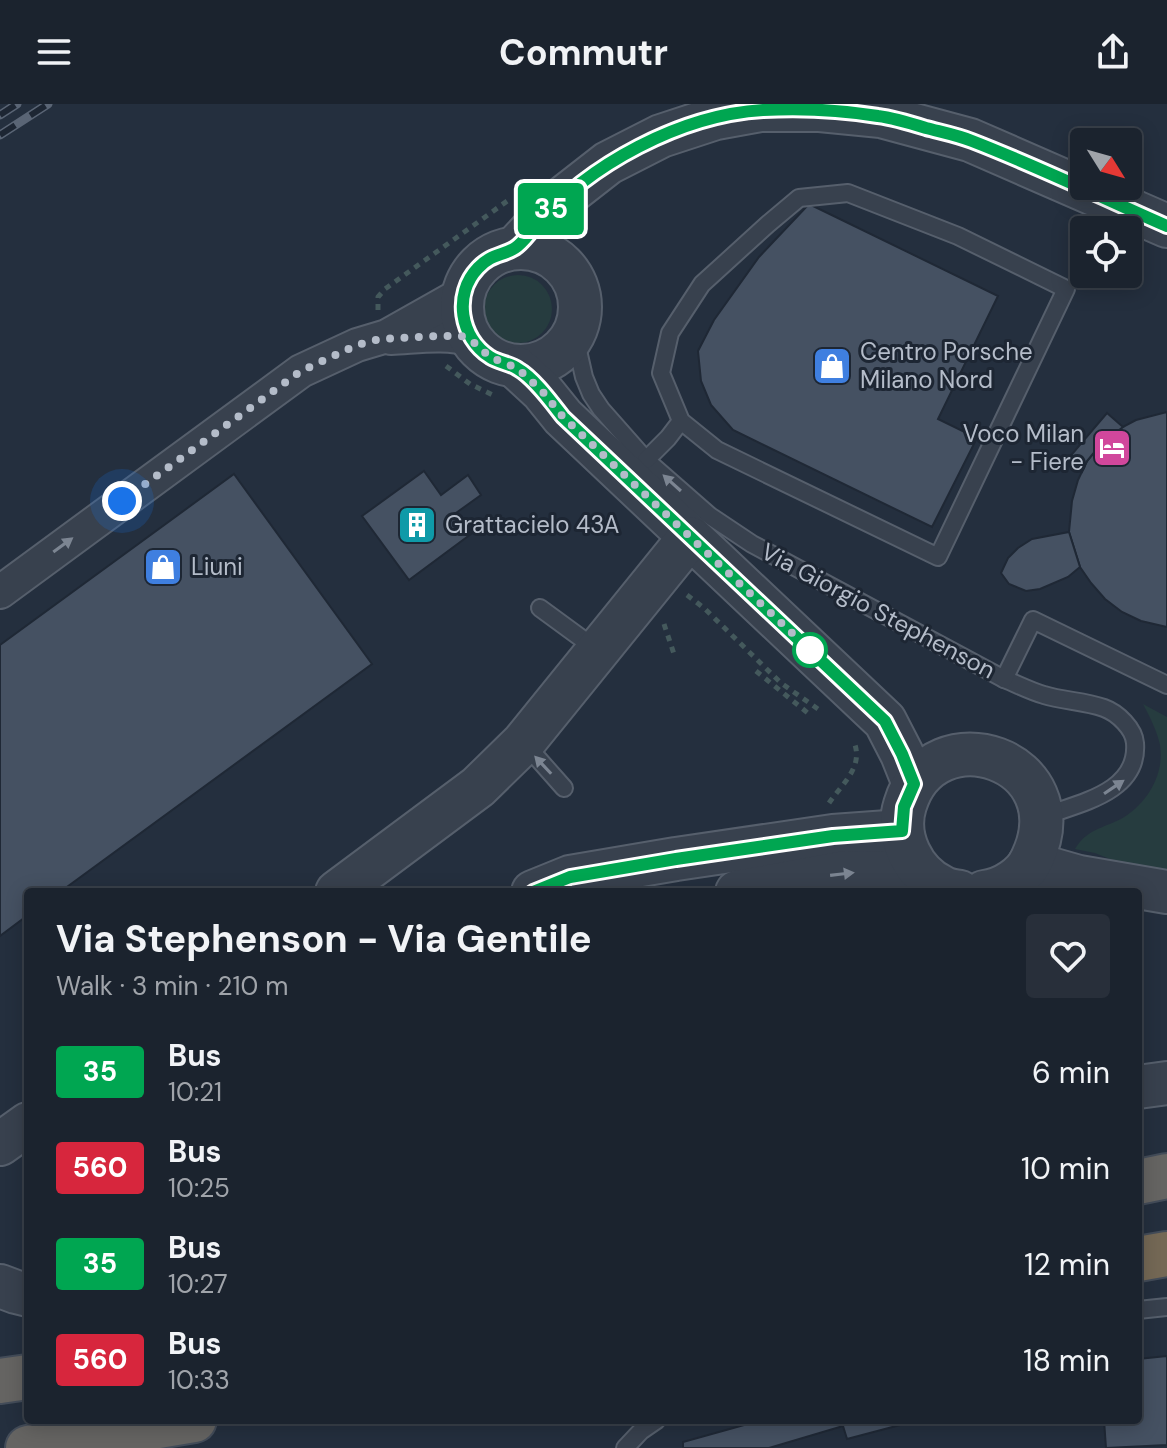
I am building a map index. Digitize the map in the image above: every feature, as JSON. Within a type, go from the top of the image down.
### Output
[{"type":"highway","points":[[1142,1161],[1167,1164]]},
{"type":"highway","points":[[1142,1181],[1167,1176]]},
{"type":"highway","points":[[1142,1258],[1167,1254]]},
{"type":"highway","points":[[1142,1276],[1167,1275]]},
{"type":"highway","points":[[0,1381],[24,1378]]},
{"type":"highway","points":[[28,1448],[170,1424]]},
{"type":"street","points":[[457,352],[464,326],[465,292],[470,278],[486,260],[515,248],[558,202],[608,163],[661,136],[716,118],[761,110],[820,110],[881,116],[970,140],[1167,226]]},
{"type":"street","points":[[457,352],[490,357],[509,383],[549,359],[565,346],[574,333],[580,309],[576,284],[570,273],[545,253],[515,248]]},
{"type":"street","points":[[380,339],[465,292]]},
{"type":"street","points":[[0,592],[301,371],[357,345],[380,339],[461,336],[457,352]]},
{"type":"street","name":"Via Giorgio Stephenson","points":[[509,383],[542,391],[563,417],[885,721],[914,784]]},
{"type":"street","points":[[342,888],[478,787],[523,743],[689,538]]},
{"type":"street","points":[[942,883],[909,854],[902,831],[904,807],[914,784],[931,767],[953,756],[977,754],[1001,759],[1021,773],[1036,793],[1042,817],[1040,841],[1030,863],[1013,881],[998,888]]},
{"type":"street","points":[[543,888],[570,877],[661,861],[833,836],[902,831]]},
{"type":"street","points":[[1030,863],[1079,877],[1167,892]]},
{"type":"street","points":[[759,888],[846,872],[942,883]]},
{"type":"street","points":[[1142,1086],[1167,1083]]},
{"type":"street","points":[[0,1144],[24,1127]]},
{"type":"street","points":[[0,1286],[24,1294]]},
{"type":"street","points":[[0,1306],[24,1303]]},
{"type":"lane","points":[[848,193],[958,236],[1066,289],[938,557],[717,450],[681,421],[661,373],[670,333],[702,284],[799,198],[848,193]]},
{"type":"lane","name":"Via Giorgio Stephenson","points":[[574,333],[591,394],[611,422],[646,460],[710,516],[752,544],[1004,679],[1045,695],[1107,709],[1127,724],[1135,738],[1135,763],[1125,779],[1101,795],[1042,817]]},
{"type":"lane","points":[[646,460],[681,421]]},
{"type":"lane","points":[[540,608],[598,649]]},
{"type":"lane","points":[[1004,679],[1033,620],[1167,685]]},
{"type":"lane","points":[[523,743],[564,788]]},
{"type":"lane","points":[[1142,1310],[1167,1307]]},
{"type":"lane","points":[[625,1448],[651,1424]]},
{"type":"path","points":[[457,352],[470,384],[509,383]]},
{"type":"path","points":[[683,592],[704,608],[781,683],[821,711]]},
{"type":"path","points":[[661,616],[675,657]]},
{"type":"path","points":[[756,671],[809,714]]},
{"type":"path","points":[[827,805],[854,769],[856,748],[850,734]]},
{"type":"green space","points":[[518,275],[542,285],[552,309],[542,333],[518,343],[494,333],[484,309],[494,285]]},
{"type":"green space","points":[[1143,704],[1167,717],[1167,873],[1075,849],[1090,834],[1130,813],[1152,788],[1160,767],[1160,745]]},
{"type":"building","name":"Centro Porsche Milano Nord","points":[[809,204],[998,296],[938,419],[977,438],[932,527],[733,430],[711,405],[701,381],[698,351],[714,320],[759,257]]},
{"type":"building","points":[[1167,412],[1167,627],[1141,621],[1105,599],[1080,567],[1069,532],[1072,501],[1087,461],[1117,430],[1136,420]]},
{"type":"building","points":[[1107,413],[1123,427],[1101,444],[1082,472],[1067,460]]},
{"type":"building","name":"Grattacielo 43A","points":[[424,471],[441,495],[468,475],[481,495],[456,513],[471,534],[409,580],[362,516]]},
{"type":"building","points":[[234,474],[372,664],[65,888],[24,888],[24,918],[0,936],[0,645]]},
{"type":"building","points":[[1069,532],[1080,567],[1068,577],[1040,589],[1026,591],[1009,584],[1001,573],[1008,558],[1032,539]]},
{"type":"building","points":[[1167,1356],[1167,1445],[1106,1448],[1104,1424],[1142,1424],[1142,1359]]},
{"type":"building","points":[[748,1424],[904,1424],[847,1439],[843,1426],[769,1448],[683,1448],[683,1442]]},
{"type":"railway","points":[[0,115],[17,104]]},
{"type":"railway","points":[[0,135],[48,104]]},
{"type":"bus line","name":"35","points":[[543,888],[570,877],[676,859],[833,836],[902,831],[904,807],[914,784],[885,721],[563,417],[542,391],[517,368],[490,357],[471,340],[464,326],[463,308],[470,278],[478,268],[486,260],[515,248],[558,202],[608,163],[661,136],[716,118],[761,110],[820,110],[881,116],[970,140],[1167,226]]},
{"type":"place","name":"Centro Porsche Milano Nord","points":[[832,366]]},
{"type":"place","name":"Voco Milan - Fiere","points":[[1112,448]]},
{"type":"place","name":"Grattacielo 43A","points":[[417,525]]},
{"type":"place","name":"Liuni","points":[[163,567]]},
{"type":"route","points":[[122,501],[268,393],[329,356],[380,339],[461,336],[471,340],[490,357],[517,368],[542,391],[563,417],[810,650]]}]
